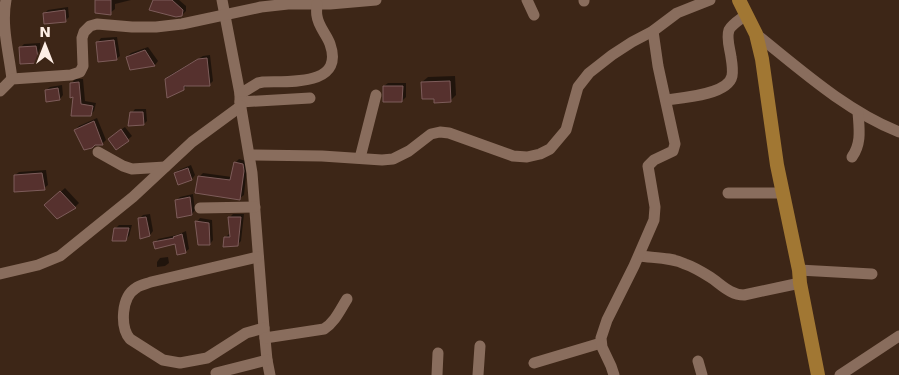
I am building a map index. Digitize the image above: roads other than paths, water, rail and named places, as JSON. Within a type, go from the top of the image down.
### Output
[{"type":"main road","points":[[739,0],[756,34],[762,59],[783,193],[818,375]]},
{"type":"street","points":[[0,90],[8,73],[6,0]]},
{"type":"street","points":[[222,0],[250,155],[264,333],[270,375]]},
{"type":"street","points":[[8,73],[78,74],[83,66],[82,38],[84,32],[90,26],[97,24],[156,27],[182,24],[261,7],[376,0]]},
{"type":"street","points":[[527,0],[534,15]]},
{"type":"street","points":[[250,155],[393,159],[409,151],[431,134],[440,132],[449,133],[513,156],[526,157],[540,154],[550,149],[566,130],[578,87],[589,73],[632,42],[653,31],[676,13],[710,0]]},
{"type":"street","points":[[0,274],[38,265],[60,256],[133,197],[258,83],[315,78],[328,71],[332,52],[329,42],[318,22],[317,4]]},
{"type":"street","points":[[666,100],[704,95],[728,84],[732,76],[728,37],[730,28],[746,15]]},
{"type":"street","points":[[614,375],[602,347],[601,338],[607,320],[639,256],[654,220],[655,208],[648,166],[654,160],[673,151],[675,144],[658,66],[653,31]]},
{"type":"street","points":[[756,34],[858,112],[883,126],[899,132]]},
{"type":"street","points":[[360,158],[376,94]]},
{"type":"street","points":[[240,101],[310,98]]},
{"type":"street","points":[[852,157],[858,143],[858,112]]},
{"type":"street","points":[[98,152],[123,166],[132,168],[165,167]]},
{"type":"street","points":[[728,192],[783,193]]},
{"type":"street","points":[[200,208],[255,207]]},
{"type":"street","points":[[639,256],[682,262],[697,269],[738,295],[744,295],[800,277],[872,274]]},
{"type":"street","points":[[258,257],[151,282],[135,288],[124,305],[122,318],[126,335],[163,360],[180,363],[207,358],[246,333],[324,329],[330,325],[347,299]]},
{"type":"street","points":[[840,375],[899,336]]},
{"type":"street","points":[[534,363],[601,342]]},
{"type":"street","points":[[478,375],[480,346]]},
{"type":"street","points":[[437,375],[438,353]]},
{"type":"street","points":[[216,373],[267,360]]},
{"type":"street","points":[[698,360],[702,375]]}]
